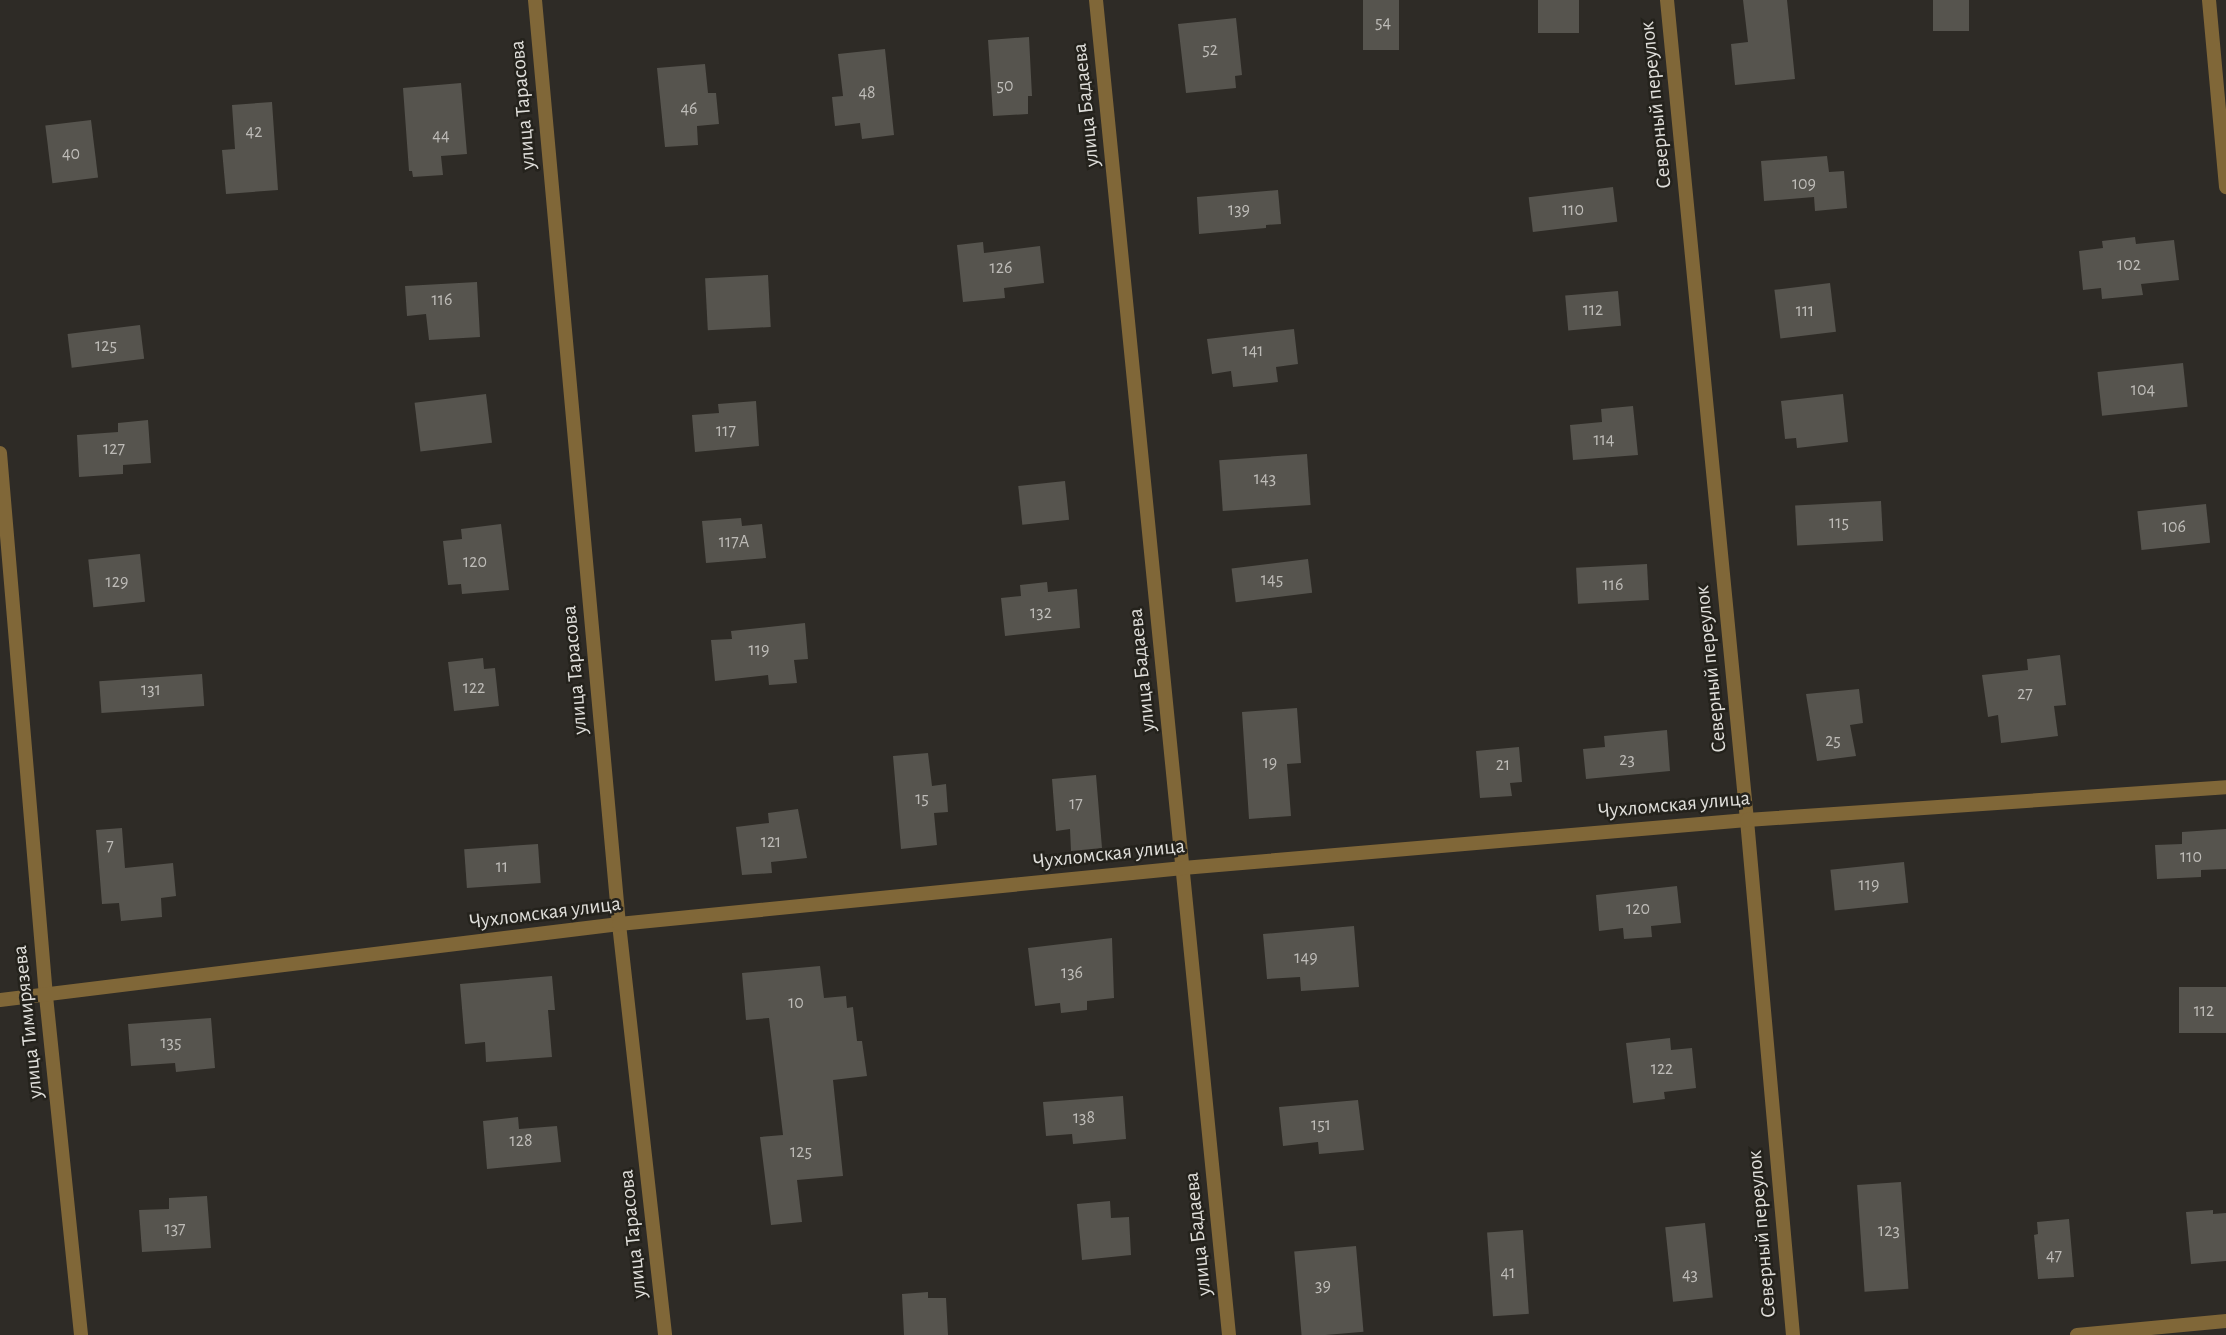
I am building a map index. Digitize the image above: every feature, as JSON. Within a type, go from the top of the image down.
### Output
[{"type":"street","name":"улица Тарасова","points":[[535,0],[619,924],[666,1335]]},
{"type":"street","name":"улица Бадаева","points":[[1096,0],[1229,1335]]},
{"type":"street","name":"Северный переулок","points":[[1667,0],[1747,820],[1793,1335]]},
{"type":"street","points":[[2209,0],[2226,187]]},
{"type":"street","name":"улица Тимирязева","points":[[0,453],[46,996],[81,1335]]},
{"type":"street","name":"Чухломская улица","points":[[0,1000],[619,924],[1183,868],[1747,820],[2226,787]]},
{"type":"street","points":[[2077,1335],[2226,1321]]},
{"type":"building","points":[[1363,0],[1399,0],[1399,50],[1363,50]]},
{"type":"building","points":[[1538,0],[1579,0],[1579,33],[1538,33]]},
{"type":"building","points":[[1743,0],[1787,0],[1795,79],[1735,85],[1731,44],[1748,42]]},
{"type":"building","points":[[1933,0],[1969,0],[1969,31],[1933,31]]},
{"type":"building","points":[[1236,18],[1242,75],[1235,76],[1236,88],[1186,93],[1178,24]]},
{"type":"building","points":[[1029,37],[1032,96],[1028,96],[1028,114],[993,116],[988,40]]},
{"type":"building","points":[[885,49],[894,135],[862,139],[860,123],[835,126],[832,97],[843,96],[838,54]]},
{"type":"building","points":[[705,64],[708,93],[716,93],[719,124],[697,126],[698,145],[665,147],[657,68]]},
{"type":"building","points":[[461,83],[467,154],[441,156],[443,175],[413,177],[412,171],[409,171],[403,88]]},
{"type":"building","points":[[272,102],[278,190],[226,194],[222,150],[235,149],[232,105]]},
{"type":"building","points":[[91,120],[98,178],[52,183],[45,126]]},
{"type":"building","points":[[1827,156],[1829,172],[1844,171],[1847,208],[1815,211],[1814,197],[1764,201],[1761,161]]},
{"type":"building","points":[[1613,187],[1617,222],[1533,232],[1529,197]]},
{"type":"building","points":[[1278,190],[1281,224],[1266,225],[1266,228],[1199,234],[1197,197]]},
{"type":"building","points":[[2135,237],[2136,244],[2174,240],[2179,280],[2141,284],[2143,295],[2102,299],[2101,288],[2083,290],[2079,251],[2103,248],[2102,241]]},
{"type":"building","points":[[983,242],[984,253],[1040,246],[1044,283],[1004,288],[1005,298],[963,302],[957,245]]},
{"type":"building","points":[[768,275],[771,327],[708,330],[705,278]]},
{"type":"building","points":[[477,282],[480,337],[429,340],[426,314],[407,316],[405,286]]},
{"type":"building","points":[[1830,283],[1836,332],[1780,338],[1774,290]]},
{"type":"building","points":[[1618,291],[1621,326],[1568,330],[1565,296]]},
{"type":"building","points":[[140,325],[144,359],[72,368],[68,334]]},
{"type":"building","points":[[1294,329],[1298,364],[1276,367],[1278,382],[1233,387],[1231,371],[1212,374],[1207,339]]},
{"type":"building","points":[[2183,363],[2188,407],[2102,416],[2097,372]]},
{"type":"building","points":[[486,394],[492,443],[421,451],[415,403]]},
{"type":"building","points":[[1843,394],[1848,442],[1797,448],[1796,438],[1785,439],[1781,401]]},
{"type":"building","points":[[756,401],[759,446],[695,452],[692,415],[719,413],[718,404]]},
{"type":"building","points":[[1633,406],[1638,455],[1573,460],[1570,425],[1602,422],[1601,409]]},
{"type":"building","points":[[148,420],[151,463],[123,465],[123,474],[79,477],[77,435],[118,432],[118,423]]},
{"type":"building","points":[[1307,454],[1311,505],[1223,511],[1219,460]]},
{"type":"building","points":[[1065,481],[1069,520],[1022,525],[1018,486]]},
{"type":"building","points":[[1881,501],[1883,541],[1797,545],[1795,506]]},
{"type":"building","points":[[2206,504],[2210,543],[2141,550],[2137,511]]},
{"type":"building","points":[[741,518],[742,526],[762,524],[766,558],[706,563],[702,521]]},
{"type":"building","points":[[501,524],[509,590],[462,594],[461,584],[448,585],[443,541],[462,539],[461,529]]},
{"type":"building","points":[[140,554],[145,602],[93,607],[88,559]]},
{"type":"building","points":[[1308,559],[1312,593],[1236,602],[1232,568]]},
{"type":"building","points":[[1647,564],[1649,600],[1578,604],[1576,568]]},
{"type":"building","points":[[1047,582],[1048,592],[1077,589],[1080,628],[1005,636],[1001,598],[1021,596],[1020,585]]},
{"type":"building","points":[[805,623],[808,659],[794,660],[797,683],[769,685],[768,675],[715,681],[711,640],[732,639],[731,631]]},
{"type":"building","points":[[2060,655],[2066,705],[2054,706],[2058,736],[2001,743],[1998,715],[1988,717],[1982,675],[2028,670],[2027,659]]},
{"type":"building","points":[[483,658],[484,669],[495,668],[499,706],[454,711],[448,662]]},
{"type":"building","points":[[202,674],[204,706],[101,713],[99,681]]},
{"type":"building","points":[[1859,689],[1863,723],[1850,725],[1856,756],[1817,761],[1806,694]]},
{"type":"building","points":[[1297,708],[1301,763],[1287,764],[1291,816],[1249,819],[1242,712]]},
{"type":"building","points":[[1667,730],[1670,771],[1586,779],[1583,749],[1605,747],[1604,736]]},
{"type":"building","points":[[1519,747],[1522,782],[1510,783],[1512,796],[1480,798],[1476,751]]},
{"type":"building","points":[[928,753],[932,786],[946,784],[948,812],[934,813],[937,845],[901,849],[893,756]]},
{"type":"building","points":[[1096,775],[1102,848],[1071,851],[1070,829],[1056,831],[1052,779]]},
{"type":"building","points":[[798,809],[807,858],[771,862],[772,873],[742,875],[736,827],[769,823],[768,813]]},
{"type":"building","points":[[122,828],[125,868],[173,863],[176,896],[161,898],[162,917],[121,921],[119,903],[102,904],[96,830]]},
{"type":"building","points":[[2226,829],[2226,869],[2201,870],[2201,877],[2157,879],[2155,845],[2182,844],[2182,832]]},
{"type":"building","points":[[538,844],[541,883],[467,888],[464,849]]},
{"type":"building","points":[[1904,862],[1908,903],[1835,911],[1830,870]]},
{"type":"building","points":[[1677,886],[1681,923],[1651,926],[1652,937],[1624,939],[1623,928],[1599,931],[1596,895]]},
{"type":"building","points":[[1354,926],[1359,987],[1301,991],[1300,977],[1267,979],[1263,934]]},
{"type":"building","points":[[1112,938],[1114,998],[1087,1001],[1087,1010],[1061,1013],[1060,1003],[1035,1006],[1028,948]]},
{"type":"building","points":[[820,966],[824,998],[846,996],[847,1008],[853,1007],[857,1041],[862,1041],[867,1076],[833,1080],[843,1176],[797,1180],[802,1222],[771,1225],[760,1137],[783,1135],[769,1018],[746,1020],[742,973]]},
{"type":"building","points":[[552,976],[555,1010],[548,1010],[552,1057],[486,1062],[485,1042],[465,1044],[460,984]]},
{"type":"building","points":[[2179,987],[2226,987],[2226,1033],[2179,1033]]},
{"type":"building","points":[[211,1018],[215,1068],[176,1072],[175,1063],[131,1066],[128,1024]]},
{"type":"building","points":[[1670,1038],[1671,1050],[1692,1048],[1696,1088],[1664,1092],[1665,1099],[1633,1103],[1626,1043]]},
{"type":"building","points":[[1123,1096],[1126,1139],[1073,1144],[1072,1134],[1046,1136],[1043,1102]]},
{"type":"building","points":[[1358,1100],[1364,1150],[1319,1154],[1318,1142],[1283,1146],[1279,1107]]},
{"type":"building","points":[[518,1117],[519,1129],[557,1126],[561,1162],[487,1169],[483,1121]]},
{"type":"building","points":[[1901,1182],[1908,1289],[1865,1292],[1857,1185]]},
{"type":"building","points":[[207,1196],[211,1248],[142,1252],[139,1210],[169,1209],[169,1198]]},
{"type":"building","points":[[1110,1201],[1111,1218],[1129,1217],[1131,1255],[1082,1260],[1077,1204]]},
{"type":"building","points":[[2213,1210],[2213,1214],[2226,1213],[2226,1261],[2191,1264],[2186,1212]]},
{"type":"building","points":[[2069,1219],[2074,1277],[2038,1279],[2034,1235],[2038,1234],[2037,1222]]},
{"type":"building","points":[[1705,1223],[1713,1298],[1673,1302],[1665,1227]]},
{"type":"building","points":[[1523,1230],[1529,1314],[1493,1316],[1487,1233]]},
{"type":"building","points":[[1356,1246],[1363,1332],[1302,1335],[1294,1251]]},
{"type":"building","points":[[928,1292],[928,1298],[946,1298],[948,1335],[904,1335],[902,1294]]}]
